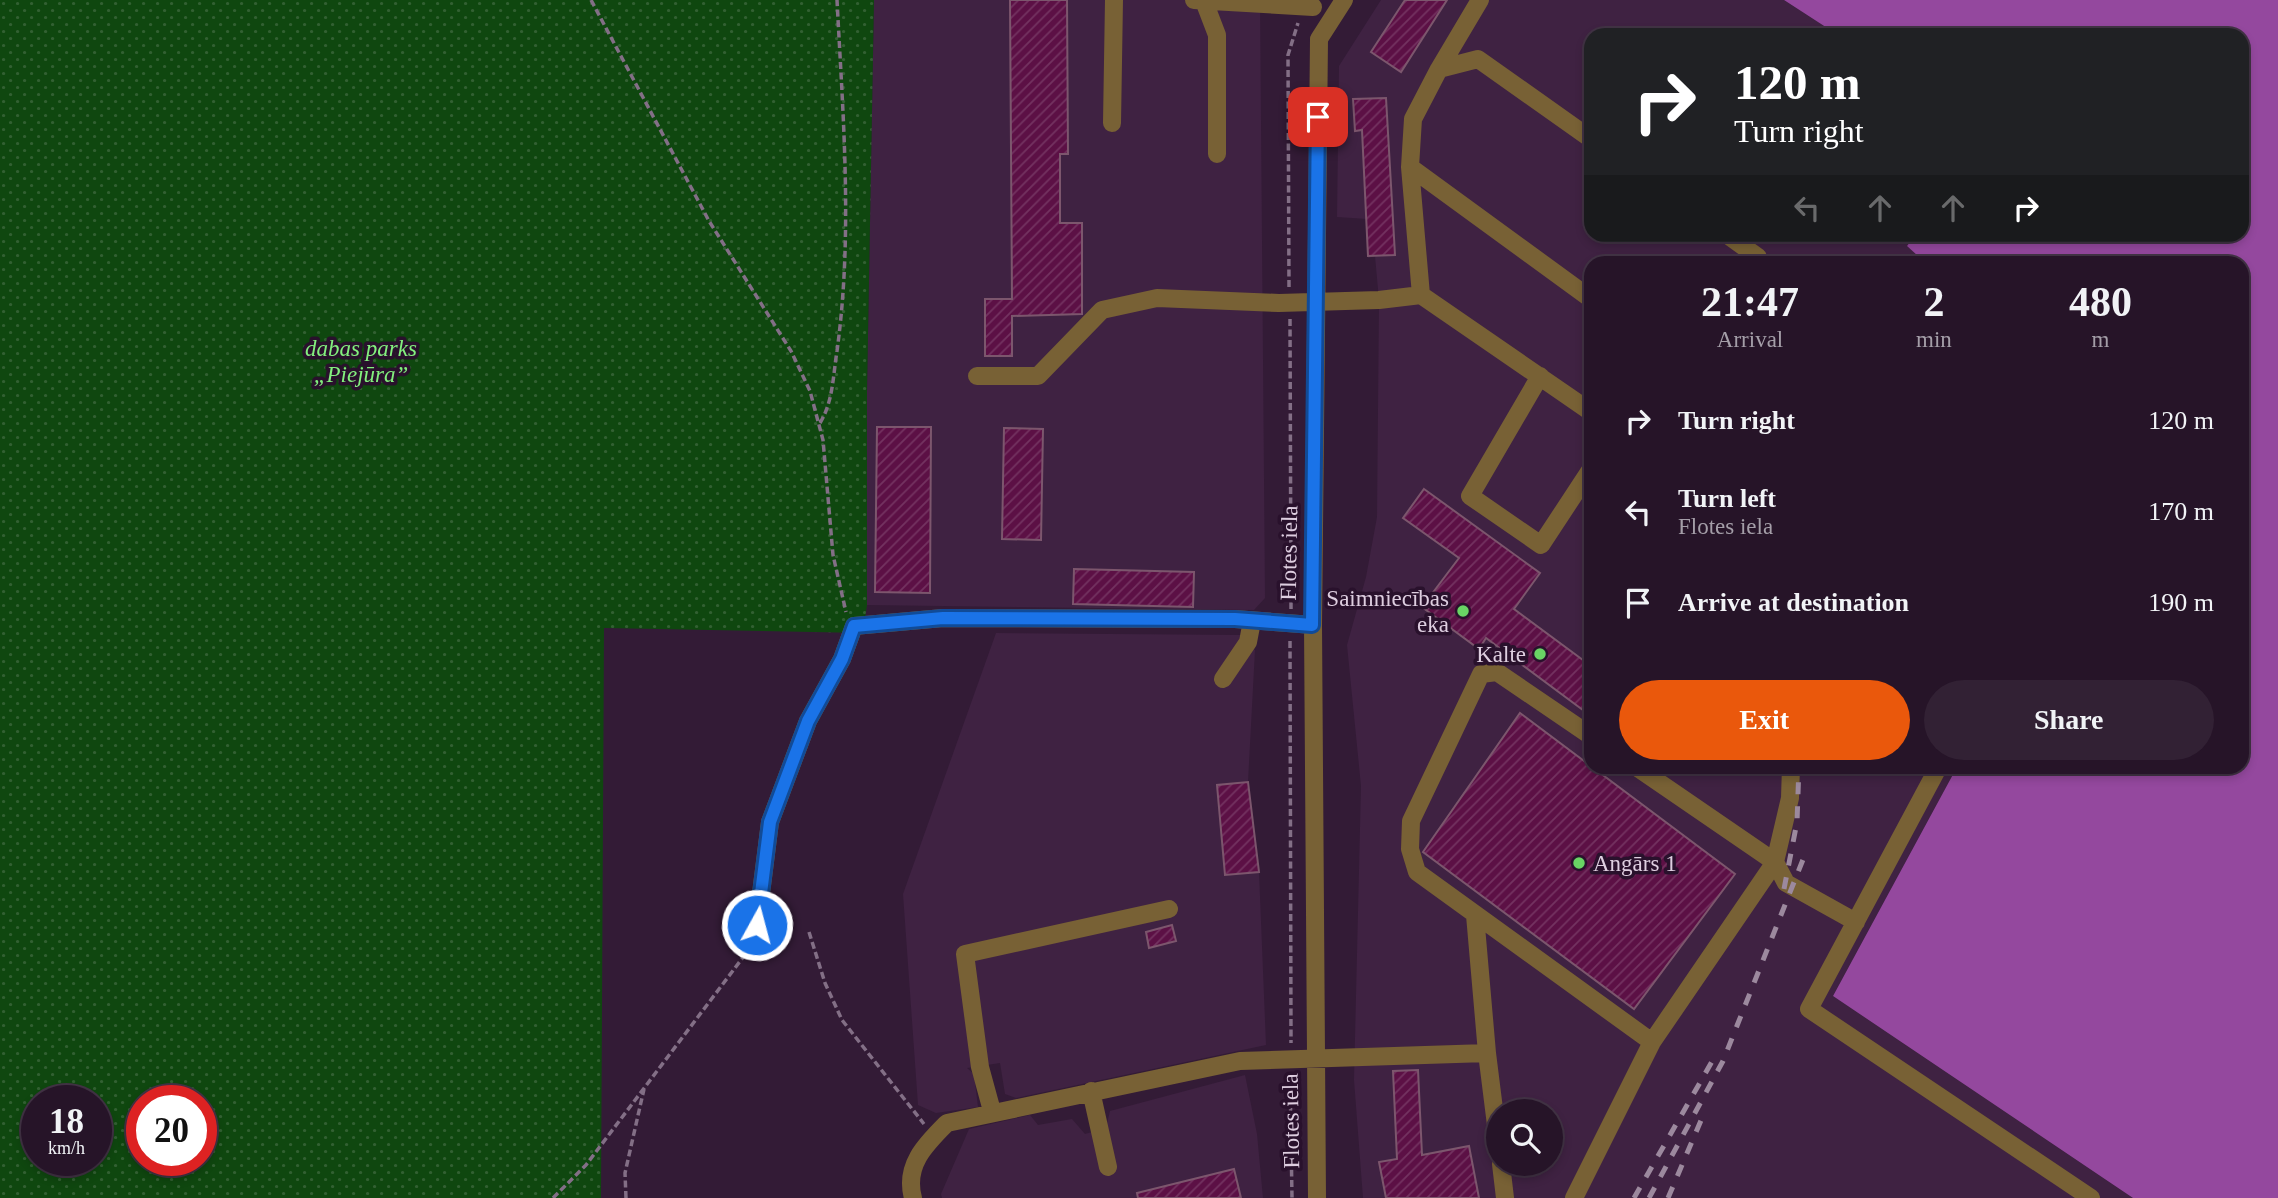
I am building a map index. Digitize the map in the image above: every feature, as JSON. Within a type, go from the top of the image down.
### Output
[{"type":"street","points":[[1112,123],[1114,0]]},
{"type":"street","points":[[1194,0],[1307,7]]},
{"type":"street","name":"Flotes iela","points":[[1317,1198],[1312,625],[1319,39],[1344,0]]},
{"type":"street","points":[[1421,295],[1410,167],[1413,119],[1480,0]]},
{"type":"street","points":[[1205,1],[1217,35],[1217,154]]},
{"type":"street","points":[[1439,69],[1478,59],[1584,134]]},
{"type":"street","points":[[1410,167],[1584,294]]},
{"type":"street","points":[[1735,242],[1750,256]]},
{"type":"street","points":[[977,376],[1038,376],[1102,310],[1157,298],[1289,302],[1379,300],[1421,295],[1584,406]]},
{"type":"street","points":[[1540,376],[1470,496],[1541,545],[1584,480]]},
{"type":"street","points":[[757,925],[770,822],[808,721],[842,659],[854,626],[943,618],[1252,621],[1312,625]]},
{"type":"street","points":[[1223,679],[1248,642],[1252,621]]},
{"type":"street","points":[[1584,731],[1497,672],[1481,674],[1411,821],[1410,849],[1417,872],[1652,1042]]},
{"type":"street","points":[[1647,774],[1775,862],[1786,883],[1856,922]]},
{"type":"street","points":[[1574,1198],[1652,1042],[1775,862],[1790,798],[1791,774]]},
{"type":"street","points":[[1935,774],[1809,1009],[2091,1198]]},
{"type":"street","points":[[992,1111],[980,1067],[965,954],[1169,909]]},
{"type":"street","points":[[1475,915],[1493,1099]]},
{"type":"street","points":[[913,1198],[911,1188],[919,1151],[947,1123],[992,1111],[1240,1061],[1487,1053]]},
{"type":"street","points":[[1091,1091],[1108,1167]]},
{"type":"street","points":[[1503,1176],[1506,1198]]},
{"type":"path","points":[[591,0],[709,222],[797,364],[810,391],[820,423],[836,580],[843,605],[854,626]]},
{"type":"path","points":[[820,423],[830,399],[845,295],[846,177],[837,0]]},
{"type":"path","points":[[1292,1198],[1289,55],[1307,7]]},
{"type":"path","points":[[553,1198],[586,1165],[744,956],[757,925]]},
{"type":"path","points":[[809,932],[825,983],[842,1020],[874,1064],[898,1088],[933,1137]]},
{"type":"path","points":[[626,1198],[625,1173],[645,1087]]},
{"type":"shaded area","points":[[874,0],[1260,0],[1265,598],[1254,610],[867,605],[867,391]]},
{"type":"shaded area","points":[[1381,0],[1784,0],[1827,28],[1584,28],[1584,242],[1910,242],[1907,246],[1919,256],[1584,256],[1584,774],[1953,774],[1833,996],[2133,1198],[1363,1198],[1354,1080],[1361,786],[1347,645],[1366,577],[1377,517],[1379,300],[1375,256],[1368,258],[1367,219],[1337,217],[1339,66]]},
{"type":"shaded area","points":[[1784,0],[2278,0],[2278,1198],[2133,1198],[1833,996],[1953,774],[2249,774],[2249,256],[1918,256],[1907,246],[1910,242],[2249,242],[2249,28],[1827,28]]},
{"type":"shaded area","points":[[996,633],[1241,635],[1255,650],[1248,782],[1259,872],[1266,1045],[1016,1098],[1005,1094],[1000,1063],[967,1068],[974,1074],[978,1107],[936,1113],[918,1105],[903,894]]},
{"type":"shaded area","points":[[1245,1075],[1257,1134],[1263,1198],[942,1198],[941,1194],[969,1129],[1030,1115],[1038,1125],[1072,1119],[1085,1134],[1106,1128],[1110,1111]]},
{"type":"green space","name":"dabas parks „Piejūra”","points":[[0,0],[874,0],[867,391],[867,605],[863,633],[604,628],[601,1198],[0,1198]]},
{"type":"building","points":[[1010,0],[1067,0],[1068,154],[1060,154],[1060,223],[1082,223],[1082,314],[1012,316],[1012,356],[985,356],[985,299],[1012,299]]},
{"type":"building","points":[[1405,0],[1447,0],[1401,72],[1371,52]]},
{"type":"building","points":[[1386,98],[1395,255],[1368,256],[1362,130],[1355,131],[1353,99]]},
{"type":"building","points":[[877,427],[931,427],[930,593],[875,592]]},
{"type":"building","points":[[1004,428],[1043,429],[1041,540],[1002,539]]},
{"type":"building","points":[[1424,489],[1540,573],[1514,609],[1584,661],[1584,711],[1486,638],[1479,649],[1422,607],[1459,558],[1403,518]]},
{"type":"building","points":[[1074,569],[1194,572],[1193,607],[1073,604]]},
{"type":"building","name":"Angārs 1","points":[[1520,713],[1584,761],[1584,774],[1601,774],[1735,874],[1634,1009],[1423,852]]},
{"type":"building","points":[[1248,782],[1259,872],[1225,875],[1217,785]]},
{"type":"building","points":[[1172,925],[1176,941],[1149,948],[1146,932]]},
{"type":"building","points":[[1418,1070],[1422,1155],[1469,1146],[1479,1198],[1386,1198],[1379,1162],[1397,1159],[1393,1071]]},
{"type":"building","points":[[1234,1169],[1241,1198],[1138,1198],[1137,1193]]},
{"type":"railway","points":[[1784,889],[1797,822],[1799,774]]},
{"type":"railway","points":[[1649,1198],[1723,1061],[1806,852]]},
{"type":"railway","points":[[1634,1198],[1714,1058]]},
{"type":"railway","points":[[1668,1198],[1702,1118]]},
{"type":"place","name":"Saimniecības eka","points":[[1463,611]]},
{"type":"place","name":"Kalte","points":[[1540,654]]},
{"type":"place","name":"Angārs 1","points":[[1579,863]]},
{"type":"route","points":[[757,925],[770,822],[808,721],[842,659],[854,626],[943,618],[1235,619],[1312,625],[1318,117]]}]
